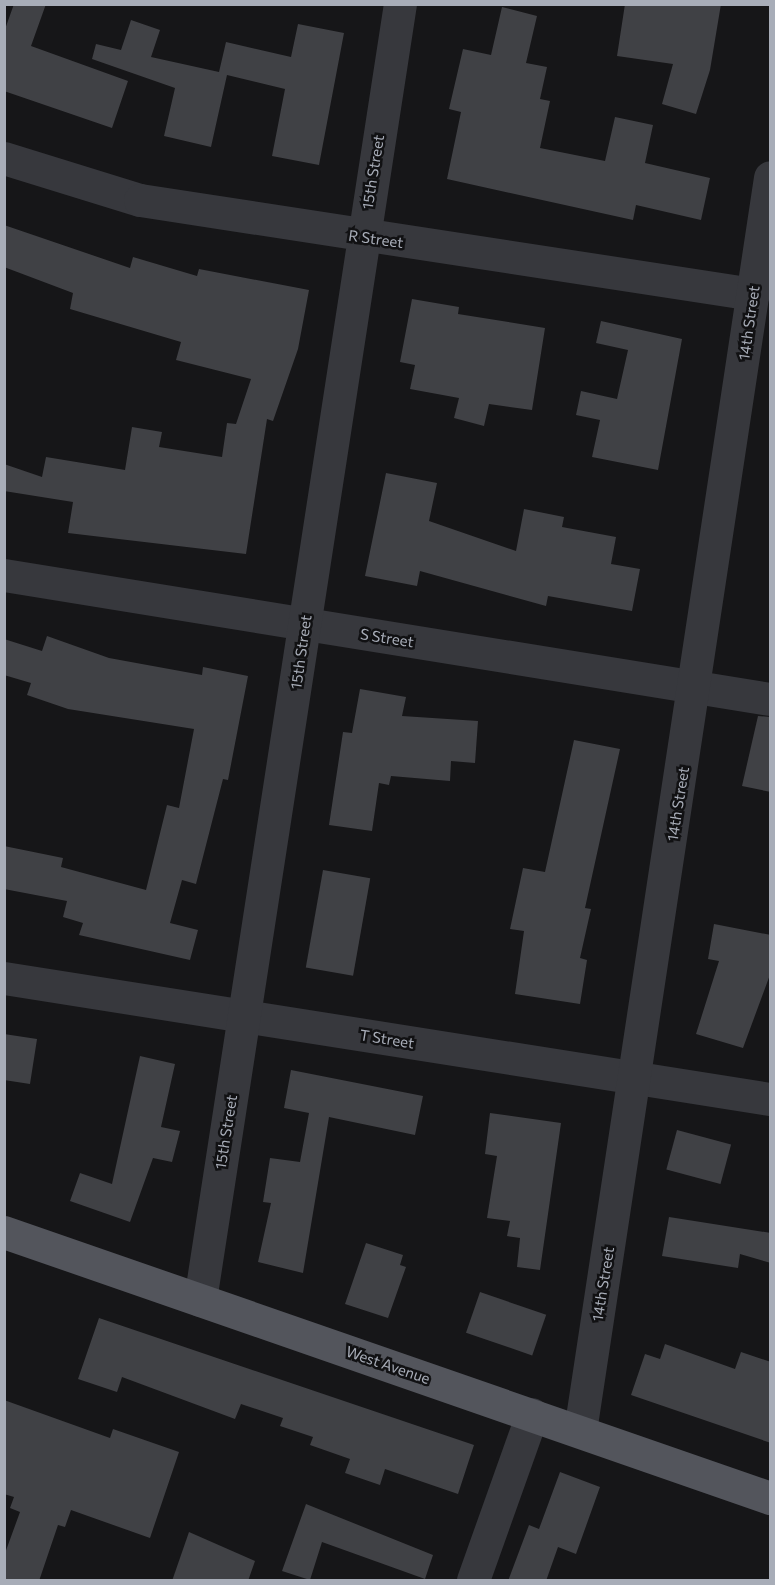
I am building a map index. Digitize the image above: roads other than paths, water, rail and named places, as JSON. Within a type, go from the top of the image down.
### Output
[{"type":"main road","name":"West Avenue","points":[[4,1232],[771,1498]]},
{"type":"street","name":"15th Street","points":[[200,1300],[305,625],[362,237],[400,4]]},
{"type":"street","name":"R Street","points":[[4,158],[140,200],[362,237],[753,294]]},
{"type":"street","name":"14th Street","points":[[580,1431],[636,1078],[771,177]]},
{"type":"street","name":"S Street","points":[[4,575],[771,699]]},
{"type":"street","name":"T Street","points":[[4,978],[244,1018],[771,1099]]},
{"type":"street","points":[[473,1581],[532,1414]]}]
